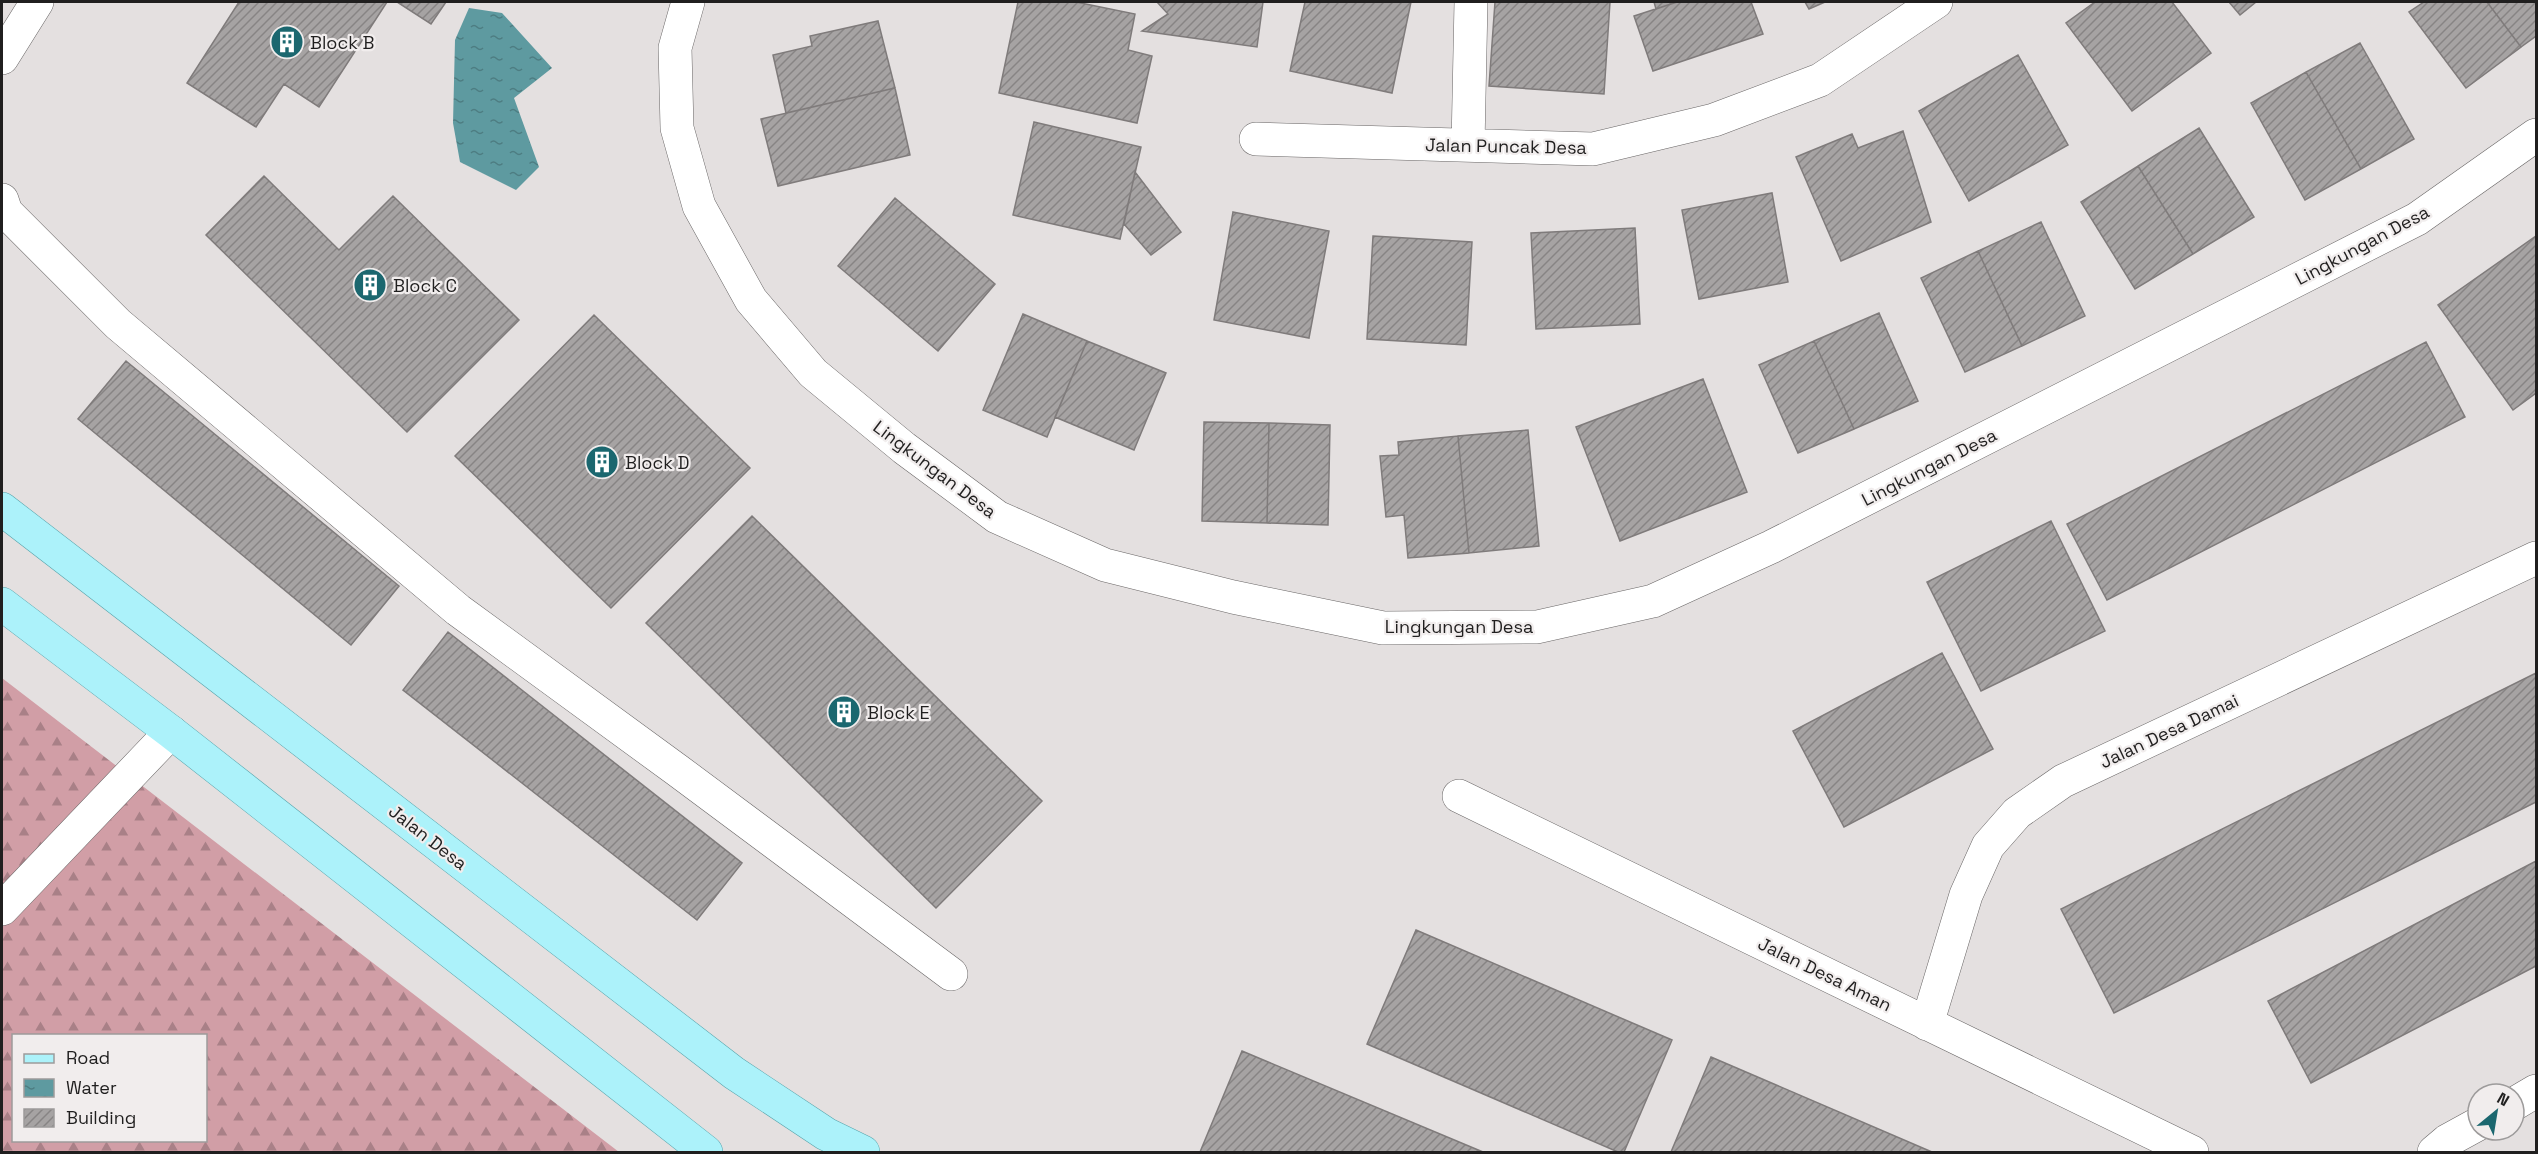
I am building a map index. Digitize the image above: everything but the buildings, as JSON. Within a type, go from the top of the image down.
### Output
[{"type":"main road","name":"Jalan Desa","points":[[2,509],[734,1073],[826,1134],[863,1152]]},
{"type":"main road","points":[[2,604],[171,732],[706,1152]]},
{"type":"street","points":[[2,58],[38,2]]},
{"type":"street","name":"Lingkungan Desa","points":[[688,2],[675,48],[677,128],[699,206],[751,300],[813,373],[904,448],[997,517],[1105,565],[1233,597],[1383,628],[1536,627],[1653,601],[1771,547],[2417,219],[2536,135]]},
{"type":"street","points":[[1468,146],[1471,2]]},
{"type":"street","name":"Jalan Puncak Desa","points":[[1256,139],[1593,149],[1714,120],[1820,80],[1936,2]]},
{"type":"street","points":[[2,200],[6,212],[118,324],[458,610],[951,974]]},
{"type":"street","name":"Jalan Desa Damai","points":[[1927,1024],[1966,895],[1988,846],[2017,813],[2063,781],[2536,558]]},
{"type":"street","points":[[2,909],[171,732]]},
{"type":"street","name":"Jalan Desa Aman","points":[[1459,796],[2192,1152]]},
{"type":"street","points":[[2434,1152],[2447,1141],[2466,1131]]},
{"type":"green space","points":[[2,678],[619,1152],[2,1152]]},
{"type":"water","points":[[469,8],[502,13],[552,68],[514,98],[539,167],[516,190],[460,162],[453,123],[455,40]]},
{"type":"place","name":"Block B","points":[[287,42]]},
{"type":"place","name":"Block C","points":[[370,285]]},
{"type":"place","name":"Block D","points":[[602,462]]},
{"type":"place","name":"Block E","points":[[844,712]]}]
